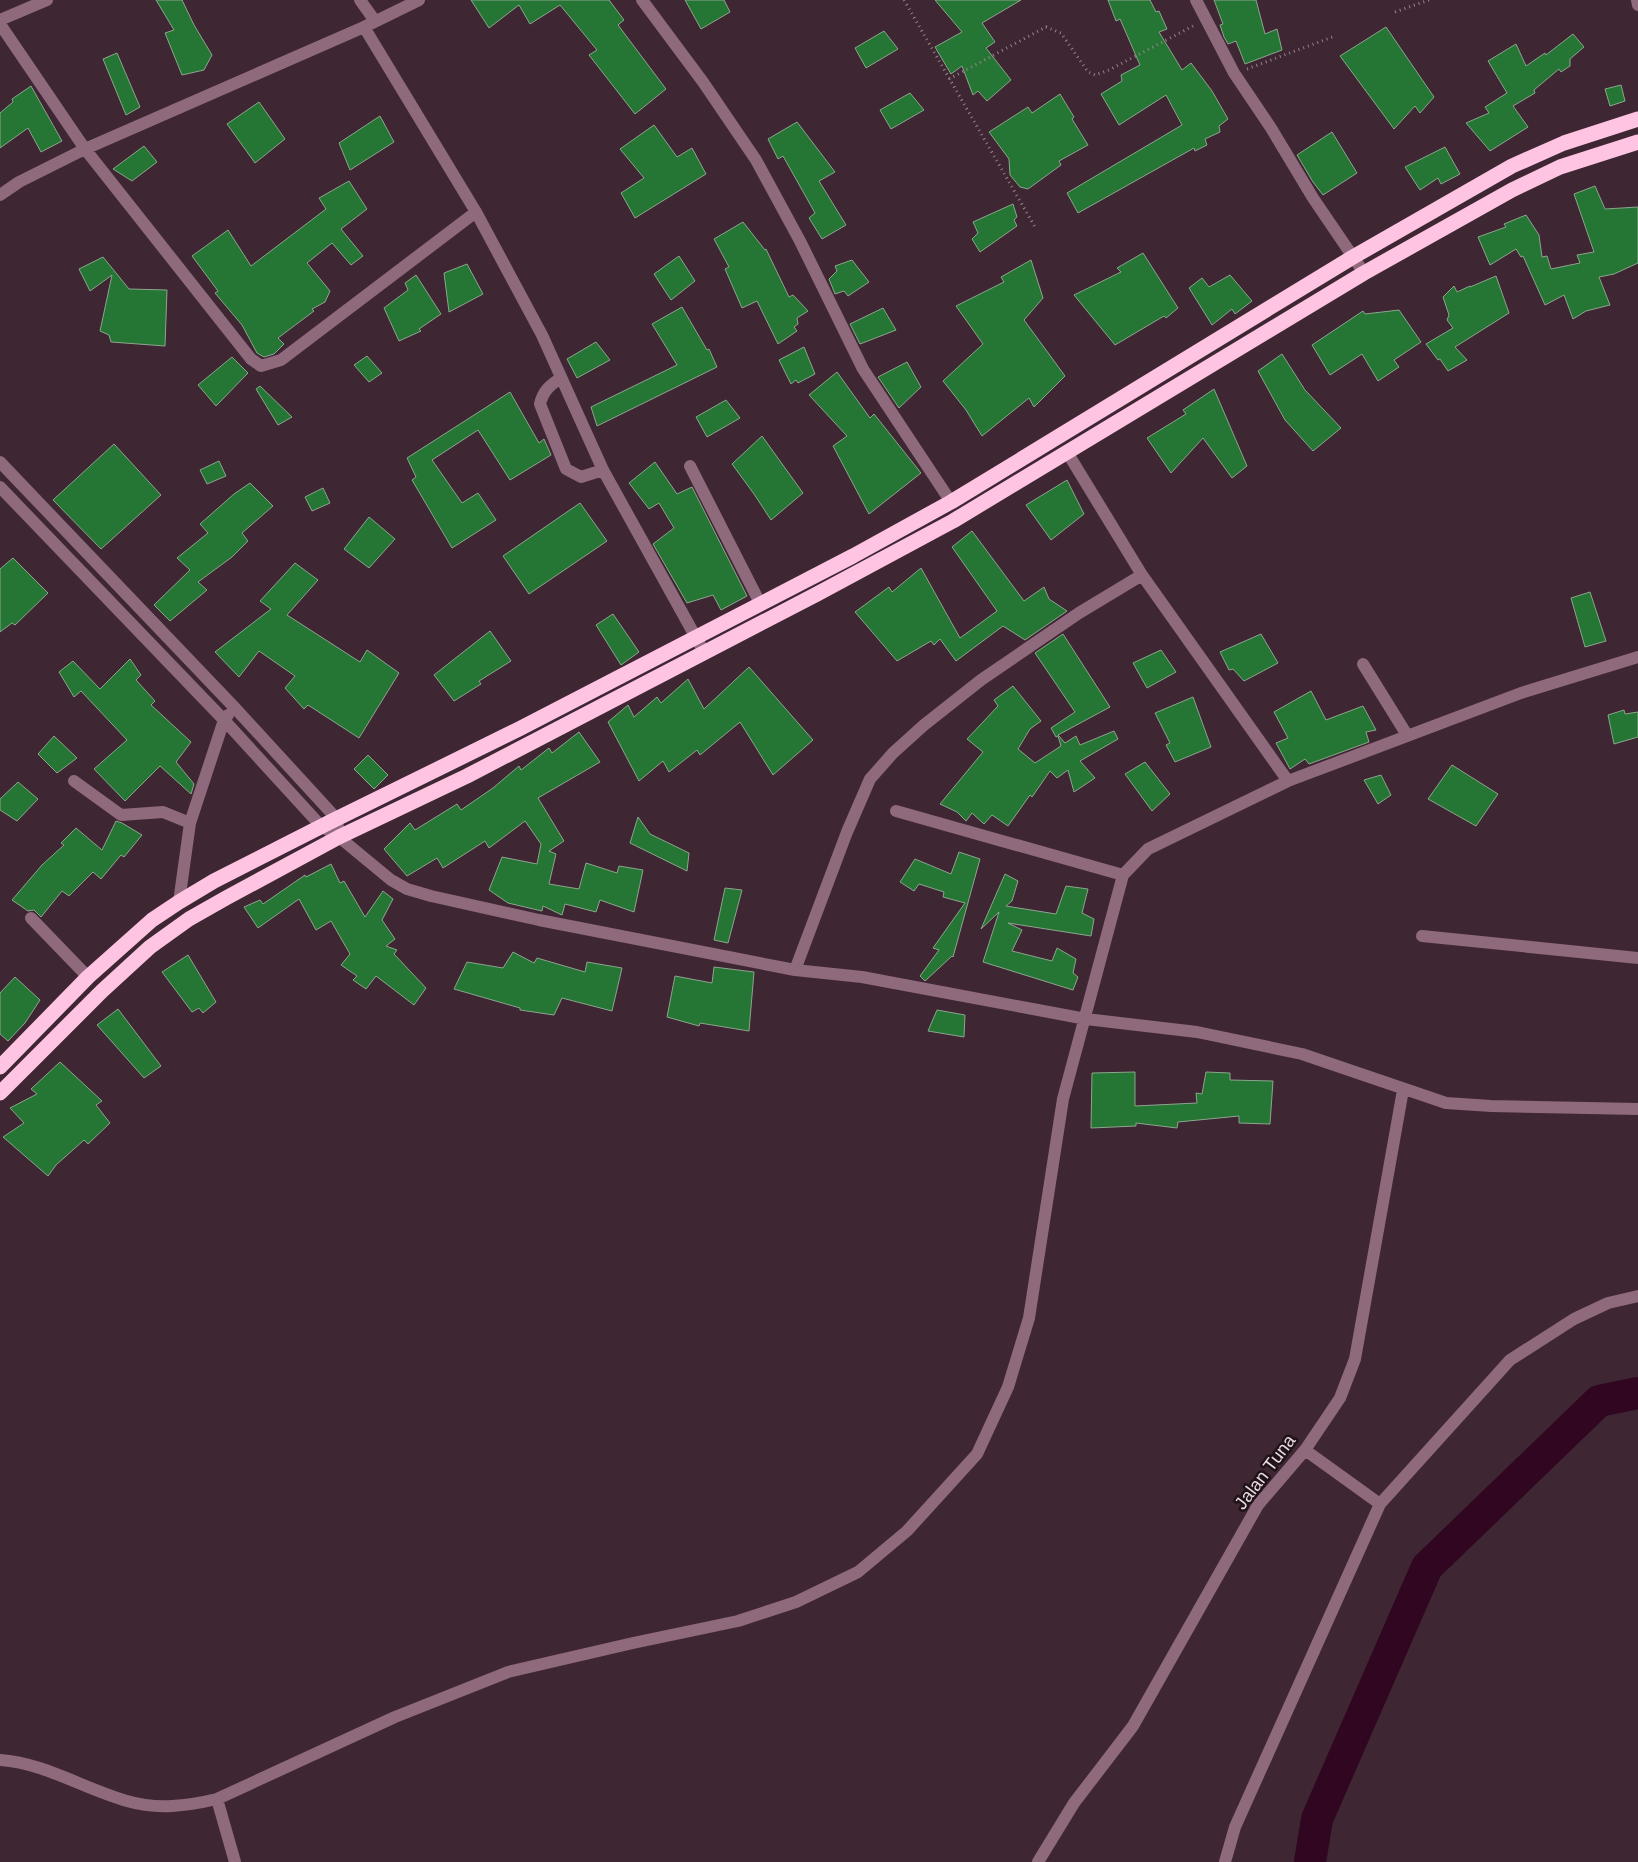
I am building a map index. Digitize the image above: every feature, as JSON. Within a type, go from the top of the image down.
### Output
[{"type":"highway","points":[[0,1067],[88,977],[152,920],[214,881],[336,818],[445,767],[761,605],[951,502],[1353,257],[1512,166],[1564,143],[1638,118]]},
{"type":"highway","points":[[0,1093],[102,991],[150,947],[189,919],[218,902],[339,837],[466,776],[817,594],[953,521],[1364,273],[1520,186],[1560,167],[1638,142]]},
{"type":"street","points":[[0,20],[47,0]]},
{"type":"street","points":[[360,0],[370,24],[476,212],[542,335],[603,470],[704,652]]},
{"type":"street","points":[[0,195],[19,182],[84,149],[370,24],[419,0]]},
{"type":"street","points":[[642,0],[703,82],[756,160],[800,241],[863,369],[951,502]]},
{"type":"street","points":[[1196,0],[1234,73],[1271,128],[1313,198],[1364,273]]},
{"type":"street","points":[[1636,0],[1638,5]]},
{"type":"street","points":[[0,24],[84,149],[251,359],[261,366],[281,360],[476,212]]},
{"type":"street","points":[[561,378],[548,387],[542,395],[540,404],[566,469],[581,477],[603,470]]},
{"type":"street","points":[[1067,452],[1142,574],[1288,781]]},
{"type":"street","points":[[0,462],[336,818],[339,837]]},
{"type":"street","points":[[690,466],[761,605]]},
{"type":"street","points":[[0,487],[224,720],[321,826],[339,837],[391,880],[407,889],[430,896],[539,920],[795,970],[862,977],[1086,1019],[1197,1032],[1302,1054],[1403,1090],[1446,1103],[1491,1106],[1638,1109]]},
{"type":"street","points":[[795,970],[847,832],[870,779],[892,752],[981,680],[1079,613],[1142,574]]},
{"type":"street","points":[[0,1760],[16,1761],[52,1772],[128,1802],[159,1806],[192,1805],[217,1799],[395,1717],[508,1672],[738,1621],[796,1602],[858,1572],[907,1531],[978,1454],[1008,1387],[1029,1318],[1063,1099],[1086,1019],[1122,875],[1148,849],[1288,781],[1521,694],[1638,657]]},
{"type":"street","points":[[1363,664],[1407,735]]},
{"type":"street","points":[[179,902],[190,823],[224,720],[234,708]]},
{"type":"street","points":[[74,781],[122,815],[163,812],[190,823]]},
{"type":"street","points":[[896,811],[1122,875]]},
{"type":"street","points":[[31,918],[88,977]]},
{"type":"street","points":[[1422,936],[1638,958]]},
{"type":"street","name":"Jalan Tuna","points":[[1038,1862],[1074,1803],[1133,1726],[1258,1505],[1305,1450],[1340,1398],[1355,1359],[1403,1090]]},
{"type":"street","points":[[1225,1862],[1235,1827],[1380,1504],[1510,1360],[1574,1319],[1608,1303],[1638,1296]]},
{"type":"street","points":[[1305,1450],[1380,1504]]},
{"type":"street","points":[[217,1799],[235,1862]]},
{"type":"path","points":[[904,0],[1035,227]]},
{"type":"path","points":[[1395,12],[1429,0]]},
{"type":"path","points":[[949,79],[1046,27],[1061,33],[1088,72],[1095,75],[1109,70],[1206,18]]},
{"type":"path","points":[[1234,73],[1335,36]]},
{"type":"building","points":[[156,0],[182,0],[212,55],[204,70],[182,75],[165,33],[174,30]]},
{"type":"building","points":[[471,0],[609,0],[624,20],[618,25],[666,89],[635,114],[589,55],[597,50],[560,5],[530,24],[519,5],[489,28]]},
{"type":"building","points":[[685,0],[724,0],[730,12],[701,29]]},
{"type":"building","points":[[935,0],[1021,0],[982,23],[995,42],[986,48],[1011,80],[987,101],[978,91],[973,95],[962,66],[951,74],[935,47],[962,32]]},
{"type":"building","points":[[1108,0],[1150,0],[1156,12],[1159,11],[1167,29],[1159,32],[1182,70],[1191,63],[1212,91],[1228,119],[1219,126],[1220,132],[1205,139],[1207,145],[1195,151],[1194,148],[1078,213],[1067,193],[1182,125],[1166,95],[1119,125],[1101,94],[1122,81],[1121,75],[1140,65],[1120,19],[1116,21]]},
{"type":"building","points":[[1214,0],[1256,0],[1265,34],[1277,29],[1282,50],[1245,64],[1236,41],[1228,44],[1224,37],[1220,25],[1223,24]]},
{"type":"building","points":[[1386,27],[1434,97],[1420,113],[1415,106],[1394,129],[1340,56]]},
{"type":"building","points":[[884,31],[898,49],[866,68],[855,48]]},
{"type":"building","points":[[1573,34],[1584,47],[1570,59],[1570,66],[1561,72],[1559,69],[1534,90],[1535,93],[1513,106],[1528,127],[1490,151],[1466,123],[1489,113],[1485,107],[1507,93],[1488,61],[1516,44],[1526,66],[1545,53],[1546,55]]},
{"type":"building","points":[[117,53],[140,107],[126,115],[103,59]]},
{"type":"building","points":[[1621,85],[1625,101],[1610,106],[1605,89]]},
{"type":"building","points":[[31,86],[62,141],[41,152],[28,128],[0,148],[0,113],[13,102],[12,99]]},
{"type":"building","points":[[910,93],[924,110],[891,129],[880,110]]},
{"type":"building","points":[[1060,94],[1074,117],[1072,119],[1088,145],[1059,161],[1061,165],[1028,189],[1020,187],[1010,175],[1009,159],[989,132],[1028,107],[1032,113]]},
{"type":"building","points":[[259,102],[285,139],[255,163],[227,124]]},
{"type":"building","points":[[380,116],[394,142],[350,170],[339,143]]},
{"type":"building","points":[[797,122],[835,172],[819,181],[846,225],[822,239],[809,218],[815,213],[783,156],[778,159],[768,139]]},
{"type":"building","points":[[654,125],[677,157],[692,148],[706,174],[635,218],[621,193],[644,178],[620,149]]},
{"type":"building","points":[[1332,132],[1357,173],[1323,195],[1297,155]]},
{"type":"building","points":[[144,146],[157,162],[132,181],[113,169]]},
{"type":"building","points":[[1445,147],[1460,174],[1441,184],[1438,178],[1420,190],[1405,167]]},
{"type":"building","points":[[349,181],[367,209],[341,229],[363,256],[351,265],[332,243],[307,263],[330,291],[325,302],[312,309],[314,311],[278,338],[284,344],[274,354],[264,357],[257,353],[242,325],[215,293],[218,291],[192,256],[228,230],[251,266],[326,209],[319,198]]},
{"type":"building","points":[[1595,186],[1605,209],[1638,207],[1638,263],[1614,274],[1599,277],[1610,305],[1586,311],[1573,319],[1564,295],[1545,305],[1523,256],[1521,257],[1516,249],[1490,265],[1478,237],[1506,227],[1504,224],[1526,215],[1539,235],[1542,257],[1547,256],[1551,269],[1580,263],[1577,255],[1594,252],[1574,194]]},
{"type":"building","points":[[1013,204],[1017,217],[1014,220],[1017,226],[980,252],[972,239],[978,233],[973,222]]},
{"type":"building","points":[[743,222],[766,249],[789,297],[793,295],[808,311],[797,318],[798,324],[794,327],[797,331],[778,344],[757,301],[742,308],[725,269],[729,267],[714,239]]},
{"type":"building","points":[[1143,253],[1178,308],[1166,318],[1164,316],[1115,345],[1074,295],[1121,272],[1117,268]]},
{"type":"building","points":[[679,256],[695,281],[671,300],[654,274]]},
{"type":"building","points":[[103,257],[129,289],[167,290],[165,346],[111,342],[109,335],[100,331],[112,275],[90,291],[79,269]]},
{"type":"building","points":[[852,260],[869,282],[848,296],[844,291],[835,294],[829,279],[837,271],[835,266]]},
{"type":"building","points":[[1031,260],[1043,298],[1024,320],[1065,376],[1034,407],[1029,398],[982,436],[966,410],[943,381],[983,344],[956,306],[1004,282],[1001,277]]},
{"type":"building","points":[[467,264],[483,294],[449,312],[444,273]]},
{"type":"building","points":[[416,275],[441,314],[419,329],[421,331],[399,341],[384,308],[408,290],[405,283]]},
{"type":"building","points":[[1230,275],[1252,301],[1235,314],[1232,309],[1212,325],[1189,288],[1202,278],[1209,287]]},
{"type":"building","points":[[1496,276],[1509,313],[1455,347],[1467,360],[1448,371],[1426,344],[1453,328],[1447,320],[1449,315],[1443,297],[1454,286],[1457,292]]},
{"type":"building","points":[[682,307],[707,350],[709,349],[717,367],[597,426],[591,407],[677,365],[652,324]]},
{"type":"building","points":[[883,308],[896,330],[860,344],[850,324]]},
{"type":"building","points":[[1399,310],[1421,342],[1394,360],[1399,367],[1378,381],[1362,354],[1330,375],[1312,345],[1363,311],[1365,314]]},
{"type":"building","points":[[596,342],[610,360],[577,378],[567,359]]},
{"type":"building","points":[[804,347],[815,374],[798,383],[796,380],[791,384],[779,360]]},
{"type":"building","points":[[1282,354],[1305,390],[1341,428],[1313,451],[1285,420],[1258,371]]},
{"type":"building","points":[[367,356],[382,373],[369,382],[354,365]]},
{"type":"building","points":[[232,357],[248,373],[216,406],[198,385]]},
{"type":"building","points":[[907,362],[921,387],[899,408],[878,377]]},
{"type":"building","points":[[837,372],[870,418],[874,414],[921,473],[869,514],[833,446],[847,436],[809,395]]},
{"type":"building","points":[[260,386],[292,417],[278,425],[256,389]]},
{"type":"building","points":[[1214,389],[1247,466],[1232,478],[1203,438],[1171,473],[1147,438],[1186,414],[1183,410]]},
{"type":"building","points":[[510,392],[539,443],[544,439],[551,455],[510,480],[478,430],[432,460],[462,503],[478,493],[496,520],[452,548],[412,480],[416,477],[407,458]]},
{"type":"building","points":[[726,400],[740,418],[707,437],[696,417]]},
{"type":"building","points":[[762,436],[803,493],[771,520],[732,464]]},
{"type":"building","points":[[114,444],[161,495],[101,549],[53,500]]},
{"type":"building","points":[[219,461],[226,476],[207,484],[200,470]]},
{"type":"building","points":[[655,462],[677,494],[692,487],[747,596],[721,610],[713,595],[687,603],[653,544],[674,528],[659,503],[649,509],[629,483]]},
{"type":"building","points":[[1067,480],[1084,514],[1051,540],[1026,505]]},
{"type":"building","points":[[250,483],[273,506],[242,533],[248,541],[232,557],[198,582],[207,590],[170,621],[154,605],[190,570],[177,558],[208,533],[200,524],[234,494]]},
{"type":"building","points":[[323,488],[330,503],[312,511],[305,497]]},
{"type":"building","points":[[580,503],[607,541],[529,594],[503,556]]},
{"type":"building","points":[[369,517],[395,539],[369,568],[344,549]]},
{"type":"building","points":[[972,531],[1024,601],[1044,587],[1049,599],[1067,611],[1025,640],[1003,626],[956,661],[940,639],[934,645],[931,641],[897,661],[855,612],[889,587],[892,592],[921,568],[960,638],[997,611],[952,547]]},
{"type":"building","points":[[13,558],[48,593],[15,625],[12,623],[0,632],[0,569]]},
{"type":"building","points":[[295,563],[318,580],[287,615],[360,662],[367,650],[399,673],[359,738],[308,705],[304,709],[285,688],[295,676],[259,651],[239,677],[215,652],[271,609],[260,601]]},
{"type":"building","points":[[1590,592],[1606,641],[1585,647],[1571,598]]},
{"type":"building","points":[[613,614],[639,652],[621,665],[596,625]]},
{"type":"building","points":[[490,631],[511,661],[479,681],[481,684],[454,701],[434,675]]},
{"type":"building","points":[[1063,634],[1110,707],[1058,735],[1065,743],[1076,736],[1080,745],[1114,731],[1118,739],[1080,761],[1095,778],[1074,792],[1068,770],[1057,778],[1050,771],[1008,826],[992,815],[984,824],[972,813],[966,821],[957,812],[940,804],[983,752],[967,739],[998,706],[994,700],[1013,686],[1041,721],[1030,729],[1018,749],[1035,763],[1061,746],[1058,736],[1056,737],[1051,728],[1075,712],[1035,653]]},
{"type":"building","points":[[1261,634],[1278,663],[1244,681],[1233,669],[1229,670],[1220,652]]},
{"type":"building","points":[[1161,650],[1176,672],[1147,688],[1133,663]]},
{"type":"building","points":[[130,659],[141,675],[136,680],[155,701],[151,705],[191,742],[176,762],[194,784],[191,794],[160,766],[125,801],[94,769],[127,740],[81,691],[74,697],[59,672],[73,661],[100,689]]},
{"type":"building","points":[[749,667],[813,740],[773,775],[740,722],[700,755],[697,750],[669,772],[663,761],[639,781],[608,722],[628,705],[634,717],[657,697],[661,703],[688,679],[704,709]]},
{"type":"building","points":[[1311,691],[1326,720],[1363,706],[1376,730],[1366,732],[1369,742],[1309,764],[1305,759],[1290,769],[1276,743],[1288,738],[1274,712]]},
{"type":"building","points":[[1193,697],[1211,747],[1175,762],[1166,745],[1170,743],[1155,713]]},
{"type":"building","points":[[1624,710],[1625,714],[1638,712],[1638,737],[1614,744],[1608,715]]},
{"type":"building","points":[[579,732],[600,762],[538,798],[564,841],[549,851],[556,854],[549,884],[579,889],[586,863],[617,873],[619,866],[643,870],[634,912],[600,900],[596,912],[565,904],[562,915],[543,906],[542,911],[508,903],[489,890],[502,857],[537,864],[541,844],[525,821],[489,848],[485,841],[443,868],[437,858],[407,876],[384,849],[410,823],[415,830],[457,804],[461,810],[493,788],[519,766],[521,770],[549,748],[552,753]]},
{"type":"building","points":[[54,736],[77,758],[57,773],[38,754]]},
{"type":"building","points":[[368,755],[388,775],[374,789],[354,769]]},
{"type":"building","points":[[1145,762],[1170,794],[1152,811],[1125,774]]},
{"type":"building","points":[[1452,765],[1498,794],[1476,826],[1428,799]]},
{"type":"building","points":[[1381,775],[1391,795],[1378,804],[1364,780]]},
{"type":"building","points":[[18,782],[38,799],[17,821],[0,810],[0,799]]},
{"type":"building","points":[[638,817],[650,834],[689,853],[687,871],[630,843]]},
{"type":"building","points":[[116,821],[142,835],[124,857],[121,855],[101,879],[93,872],[69,896],[62,891],[41,917],[34,910],[28,911],[12,900],[42,865],[64,845],[61,843],[76,828],[102,850]]},
{"type":"building","points":[[959,852],[980,859],[953,957],[925,981],[920,976],[939,950],[933,948],[965,903],[943,897],[944,892],[919,884],[914,891],[900,882],[915,859],[951,874]]},
{"type":"building","points":[[331,864],[340,883],[344,881],[365,917],[383,891],[393,899],[382,920],[395,939],[386,946],[397,950],[394,954],[426,988],[414,1005],[376,976],[366,989],[353,980],[357,976],[341,965],[350,954],[331,921],[316,930],[299,899],[258,928],[244,907],[260,900],[263,904],[305,875],[306,877]]},
{"type":"building","points":[[1005,874],[1018,881],[1012,901],[1006,906],[1056,914],[1066,886],[1088,889],[1082,913],[1094,919],[1091,936],[1008,923],[1022,930],[1012,951],[1052,961],[1057,948],[1076,959],[1073,973],[1078,977],[1073,990],[983,962],[999,912],[981,929]]},
{"type":"building","points":[[725,888],[742,890],[728,943],[714,940]]},
{"type":"building","points":[[513,952],[534,963],[537,958],[585,972],[587,962],[622,968],[612,1011],[562,998],[554,1015],[520,1010],[520,1008],[454,989],[467,962],[503,968]]},
{"type":"building","points":[[188,955],[216,1002],[203,1013],[199,1008],[192,1012],[162,972]]},
{"type":"building","points":[[714,967],[754,972],[749,1031],[700,1023],[699,1026],[667,1017],[675,976],[712,983]]},
{"type":"building","points":[[15,977],[40,1000],[25,1023],[8,1041],[0,1034],[0,993]]},
{"type":"building","points":[[118,1009],[161,1066],[144,1078],[97,1025]]},
{"type":"building","points":[[937,1010],[965,1015],[964,1037],[928,1031]]},
{"type":"building","points":[[60,1062],[102,1101],[96,1105],[110,1123],[88,1144],[84,1140],[56,1165],[48,1176],[3,1137],[24,1123],[10,1108],[37,1094],[31,1089]]},
{"type":"building","points":[[1135,1072],[1135,1106],[1197,1103],[1196,1093],[1202,1094],[1206,1072],[1230,1073],[1230,1080],[1273,1081],[1270,1124],[1239,1123],[1239,1116],[1178,1122],[1177,1128],[1136,1123],[1136,1126],[1091,1128],[1092,1073]]},
{"type":"waterway","points":[[1310,1862],[1317,1819],[1427,1567],[1599,1401],[1638,1393]]}]
